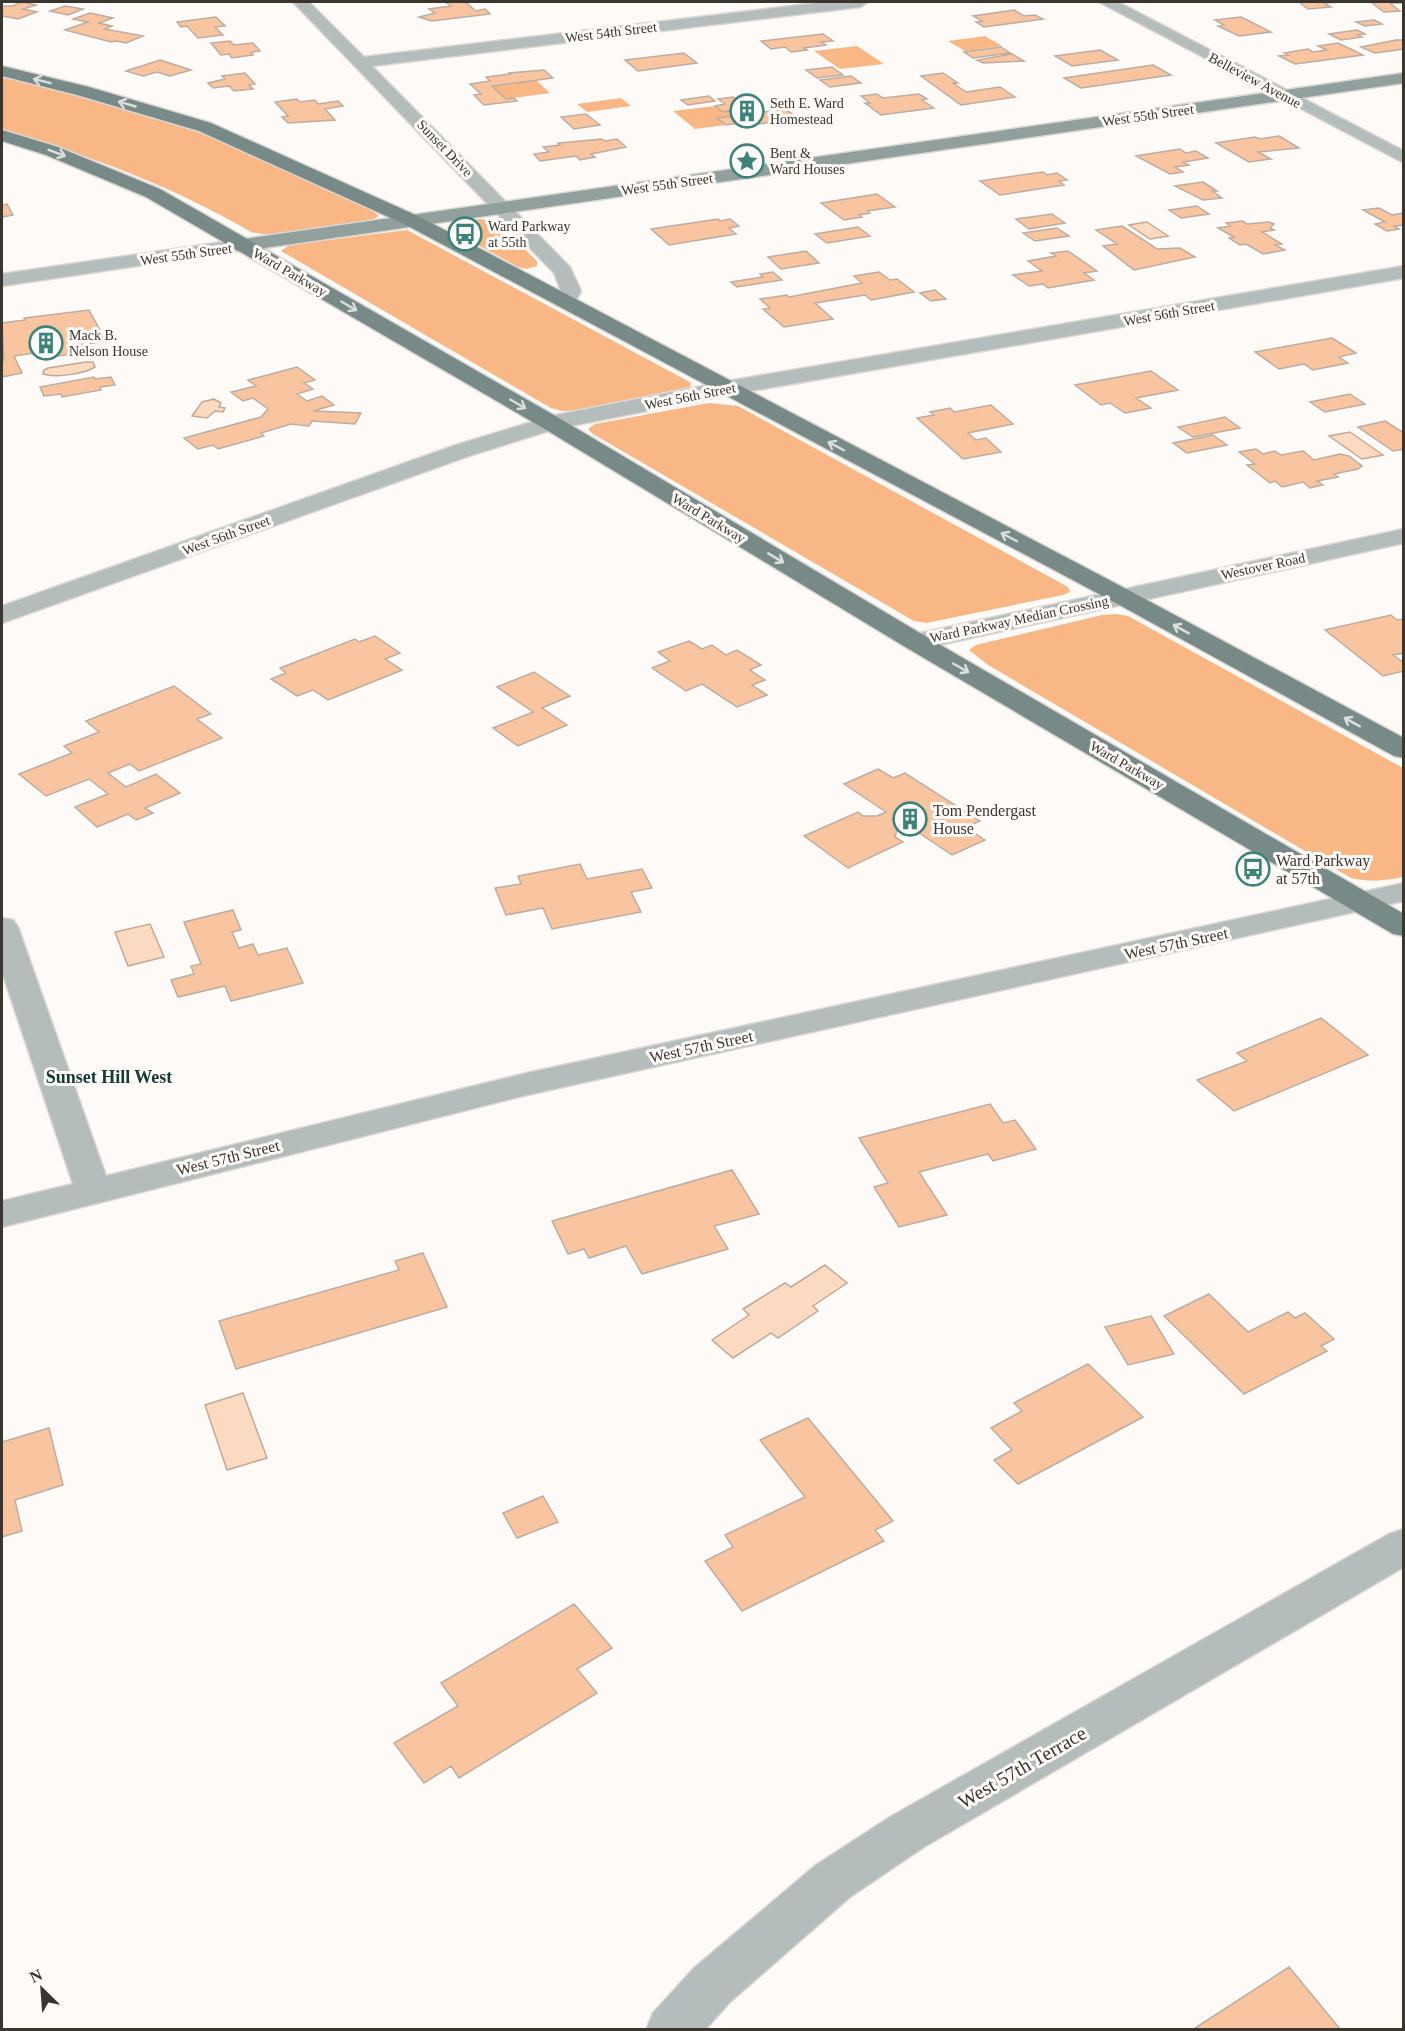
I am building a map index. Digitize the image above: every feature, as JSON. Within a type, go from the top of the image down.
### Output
[{"type":"main road","points":[[2,71],[83,91],[205,127],[412,221],[1123,597],[1404,750]]},
{"type":"main road","name":"West 55th Street","points":[[244,245],[1404,78]]},
{"type":"main road","name":"Ward Parkway","points":[[2,135],[52,151],[153,193],[551,423],[916,642],[1404,927]]},
{"type":"street","name":"Sunset Drive","points":[[302,2],[563,271],[571,291],[566,302]]},
{"type":"street","name":"West 54th Street","points":[[362,62],[860,2]]},
{"type":"street","name":"Belleview Avenue","points":[[1107,2],[1404,158]]},
{"type":"street","name":"West 55th Street","points":[[2,280],[244,245]]},
{"type":"street","name":"West 56th Street","points":[[2,615],[461,451],[551,423],[728,388],[1404,272]]},
{"type":"street","name":"Westover Road","points":[[1123,597],[1404,536]]},
{"type":"street","name":"Ward Parkway Median Crossing","points":[[916,642],[1123,597]]},
{"type":"street","name":"West 57th Street","points":[[2,1214],[527,1084],[1404,892]]},
{"type":"street","points":[[2,927],[93,1190]]},
{"type":"street","name":"West 57th Terrace","points":[[671,2030],[712,1985],[832,1881],[908,1832],[1404,1546]]},
{"type":"shaded area","points":[[985,36],[1002,46],[965,51],[948,41]]},
{"type":"shaded area","points":[[857,46],[884,64],[840,69],[814,51]]},
{"type":"shaded area","points":[[2,75],[125,108],[206,135],[285,167],[359,203],[379,216],[372,220],[268,235],[251,232],[191,200],[129,173],[2,129]]},
{"type":"shaded area","points":[[536,80],[550,93],[506,99],[492,86]]},
{"type":"shaded area","points":[[621,98],[631,106],[587,112],[577,104]]},
{"type":"shaded area","points":[[715,106],[723,112],[729,111],[736,116],[718,118],[726,125],[695,129],[673,111]]},
{"type":"shaded area","points":[[481,219],[496,222],[537,261],[537,266],[526,269],[518,267],[447,228],[452,223]]},
{"type":"shaded area","points":[[1147,222],[1168,236],[1150,239],[1129,225]]},
{"type":"shaded area","points":[[407,230],[684,379],[691,383],[690,387],[577,410],[562,411],[551,408],[281,251],[289,245]]},
{"type":"shaded area","points":[[93,362],[95,367],[70,375],[43,374],[48,368]]},
{"type":"shaded area","points":[[214,399],[221,403],[219,407],[225,408],[223,412],[215,411],[207,418],[192,416],[202,402]]},
{"type":"shaded area","points":[[709,403],[738,406],[1068,587],[1070,592],[926,623],[914,621],[588,429],[595,424]]},
{"type":"shaded area","points":[[1350,432],[1383,455],[1362,459],[1329,436]]},
{"type":"shaded area","points":[[1102,615],[1128,616],[1403,768],[1403,877],[1377,880],[1351,878],[988,665],[969,650],[976,645]]},
{"type":"shaded area","points":[[150,924],[164,957],[128,966],[115,932]]},
{"type":"shaded area","points":[[825,1265],[847,1283],[813,1306],[818,1311],[778,1338],[771,1333],[733,1358],[712,1340],[749,1315],[743,1309],[785,1283],[791,1287]]},
{"type":"shaded area","points":[[243,1393],[267,1458],[227,1470],[205,1405]]},
{"type":"building","points":[[23,2],[36,5],[23,9],[37,12],[18,19],[2,16],[2,6],[12,6]]},
{"type":"building","points":[[445,2],[465,2],[476,11],[485,9],[490,14],[432,21],[419,17],[435,13],[429,9],[451,6]]},
{"type":"building","points":[[1299,2],[1342,2],[1324,3],[1331,7],[1308,9]]},
{"type":"building","points":[[1371,2],[1404,3],[1390,3],[1400,11],[1384,12]]},
{"type":"building","points":[[65,6],[83,9],[68,15],[50,11]]},
{"type":"building","points":[[1014,10],[1024,16],[1035,15],[1043,19],[984,27],[976,22],[982,21],[973,16]]},
{"type":"building","points":[[90,13],[113,18],[99,23],[112,26],[105,29],[143,36],[126,43],[111,42],[65,30],[88,22],[73,19]]},
{"type":"building","points":[[216,17],[225,26],[215,27],[223,35],[198,38],[187,26],[181,27],[177,22]]},
{"type":"building","points":[[1241,17],[1271,32],[1239,36],[1218,26],[1224,25],[1215,20]]},
{"type":"building","points":[[1374,20],[1382,24],[1365,26],[1356,22]]},
{"type":"building","points":[[1357,30],[1365,34],[1357,35],[1362,37],[1341,40],[1329,34]]},
{"type":"building","points":[[823,34],[833,41],[821,42],[826,45],[804,48],[807,50],[791,52],[785,47],[771,49],[761,41]]},
{"type":"building","points":[[1404,40],[1404,49],[1375,53],[1361,47]]},
{"type":"building","points":[[230,41],[234,45],[253,43],[260,51],[251,52],[253,55],[232,58],[229,54],[221,55],[211,43]]},
{"type":"building","points":[[1338,43],[1363,55],[1295,64],[1279,56],[1308,49],[1313,52],[1327,50],[1318,46]]},
{"type":"building","points":[[1001,47],[1010,53],[973,58],[964,52]]},
{"type":"building","points":[[1100,50],[1118,60],[1072,66],[1055,56]]},
{"type":"building","points":[[684,53],[697,63],[638,71],[625,60]]},
{"type":"building","points":[[1012,54],[1024,61],[983,63],[977,60]]},
{"type":"building","points":[[160,60],[191,70],[170,76],[157,72],[143,76],[126,71]]},
{"type":"building","points":[[1153,65],[1171,75],[1081,88],[1064,78]]},
{"type":"building","points":[[832,67],[843,75],[817,78],[806,70]]},
{"type":"building","points":[[544,70],[553,78],[492,86],[506,99],[514,98],[517,101],[484,105],[474,95],[481,94],[470,84],[490,81],[486,77]]},
{"type":"building","points":[[245,73],[255,84],[249,85],[253,89],[234,91],[229,86],[213,88],[208,83],[225,79],[222,76]]},
{"type":"building","points":[[943,73],[958,83],[953,83],[966,92],[1000,87],[1015,97],[961,105],[921,76]]},
{"type":"building","points":[[851,76],[861,83],[830,87],[820,80]]},
{"type":"building","points":[[877,94],[883,98],[919,94],[927,99],[922,100],[934,108],[881,115],[865,103],[870,103],[861,96]]},
{"type":"building","points":[[709,96],[715,101],[688,105],[681,100]]},
{"type":"building","name":"Seth E. Ward Homestead","points":[[733,97],[746,107],[757,106],[765,112],[785,109],[798,118],[752,125],[748,122],[726,125],[717,118],[736,116],[729,111],[723,112],[715,106],[725,104],[718,99]]},
{"type":"building","points":[[297,99],[300,102],[315,100],[318,104],[338,101],[343,106],[325,109],[335,120],[288,123],[282,117],[288,116],[275,102]]},
{"type":"building","points":[[586,114],[600,125],[574,129],[561,117]]},
{"type":"building","points":[[1279,136],[1299,148],[1258,152],[1271,159],[1249,162],[1216,143],[1255,137],[1260,139]]},
{"type":"building","points":[[602,139],[605,141],[617,139],[626,147],[591,154],[595,157],[580,160],[576,156],[540,161],[534,154],[549,152],[543,147],[560,145],[558,143]]},
{"type":"building","points":[[1180,149],[1186,153],[1196,151],[1208,158],[1183,162],[1189,165],[1175,167],[1183,172],[1170,174],[1136,156]]},
{"type":"building","points":[[1043,172],[1047,175],[1057,173],[1067,180],[1059,181],[1064,185],[1000,195],[980,181]]},
{"type":"building","points":[[1203,182],[1217,191],[1212,191],[1222,198],[1203,200],[1175,186]]},
{"type":"building","points":[[877,194],[895,207],[867,211],[870,213],[859,215],[862,217],[844,220],[821,203]]},
{"type":"building","points":[[7,204],[13,215],[2,217],[2,205]]},
{"type":"building","points":[[1197,206],[1209,214],[1181,218],[1169,210]]},
{"type":"building","points":[[1379,208],[1392,215],[1404,213],[1404,225],[1394,226],[1399,229],[1387,231],[1375,224],[1385,222],[1363,210]]},
{"type":"building","points":[[1052,214],[1065,223],[1029,229],[1016,219]]},
{"type":"building","points":[[718,219],[720,221],[730,219],[739,226],[729,228],[736,234],[669,245],[651,229]]},
{"type":"building","points":[[1242,221],[1247,224],[1269,222],[1274,224],[1270,228],[1274,230],[1262,232],[1282,244],[1275,245],[1285,250],[1263,254],[1246,244],[1240,245],[1229,238],[1234,237],[1218,228],[1230,226],[1226,223]]},
{"type":"building","points":[[1122,226],[1157,249],[1180,248],[1195,257],[1134,270],[1103,246],[1117,244],[1096,230]]},
{"type":"building","points":[[858,227],[870,236],[827,243],[815,234]]},
{"type":"building","points":[[1057,228],[1069,236],[1035,241],[1023,233]]},
{"type":"building","points":[[806,251],[819,263],[781,269],[768,257]]},
{"type":"building","points":[[1068,251],[1097,271],[1084,273],[1094,280],[1048,288],[1043,284],[1029,286],[1013,275],[1042,271],[1028,261],[1056,256],[1051,253]]},
{"type":"building","points":[[773,272],[782,280],[737,287],[731,282],[763,277],[760,274]]},
{"type":"building","points":[[879,272],[890,280],[897,279],[914,292],[871,300],[865,295],[815,303],[833,319],[784,327],[763,309],[770,308],[760,299],[787,295],[789,297],[862,283],[854,276]]},
{"type":"building","points":[[935,290],[946,299],[931,301],[920,293]]},
{"type":"building","name":"Mack B. Nelson House","points":[[89,310],[106,341],[75,346],[79,353],[45,358],[41,352],[14,356],[22,373],[2,377],[2,361],[4,360],[2,323]]},
{"type":"building","points":[[1332,338],[1356,353],[1339,357],[1348,363],[1313,370],[1304,364],[1279,369],[1255,352]]},
{"type":"building","points":[[297,367],[315,380],[304,383],[313,389],[297,394],[307,401],[322,396],[334,405],[313,411],[361,413],[355,424],[312,421],[309,426],[291,424],[261,433],[264,436],[218,449],[213,445],[198,449],[184,438],[261,417],[268,409],[253,398],[243,401],[231,392],[256,386],[248,380]]},
{"type":"building","points":[[1151,371],[1178,390],[1136,398],[1151,408],[1125,413],[1110,403],[1101,405],[1075,385]]},
{"type":"building","points":[[94,377],[95,379],[111,377],[115,385],[62,397],[61,394],[44,396],[40,387]]},
{"type":"building","points":[[1350,394],[1365,404],[1325,412],[1310,402]]},
{"type":"building","points":[[991,405],[1013,424],[968,433],[976,440],[986,438],[1001,452],[963,459],[917,418],[934,415],[930,412],[950,408],[954,412]]},
{"type":"building","points":[[1225,417],[1240,428],[1193,437],[1178,427]]},
{"type":"building","points":[[1385,421],[1404,433],[1404,449],[1393,451],[1358,427]]},
{"type":"building","points":[[1213,435],[1227,445],[1187,453],[1173,443]]},
{"type":"building","points":[[1256,449],[1263,454],[1275,451],[1281,455],[1303,451],[1314,460],[1340,454],[1349,456],[1362,466],[1334,474],[1338,477],[1317,481],[1323,485],[1310,488],[1303,482],[1282,487],[1275,481],[1270,483],[1247,465],[1255,464],[1239,452]]},
{"type":"building","points":[[1391,615],[1397,620],[1404,619],[1404,653],[1393,655],[1404,663],[1404,671],[1383,676],[1325,630]]},
{"type":"building","points":[[375,636],[400,653],[385,659],[402,670],[328,700],[313,690],[297,696],[271,679],[286,673],[280,668],[355,639],[359,642]]},
{"type":"building","points":[[689,641],[702,649],[712,645],[726,655],[737,650],[761,665],[750,670],[765,680],[752,685],[767,695],[737,707],[702,684],[686,691],[652,668],[670,661],[658,652]]},
{"type":"building","points":[[534,672],[570,696],[542,708],[567,725],[518,746],[493,728],[533,712],[497,687]]},
{"type":"building","points":[[174,686],[211,714],[197,719],[222,738],[139,771],[130,764],[108,773],[126,787],[156,774],[180,793],[145,808],[153,813],[136,820],[128,814],[97,827],[75,807],[108,794],[89,779],[46,796],[19,774],[72,753],[64,746],[99,732],[86,721]]},
{"type":"building","name":"Tom Pendergast House","points":[[878,769],[893,778],[905,773],[980,821],[966,827],[985,840],[952,855],[907,825],[897,830],[895,837],[903,842],[848,868],[804,836],[858,812],[863,816],[877,816],[886,812],[844,784]]},
{"type":"building","points":[[580,864],[587,879],[642,869],[652,888],[631,892],[641,912],[552,929],[543,908],[506,915],[495,888],[521,884],[518,876]]},
{"type":"building","points":[[233,910],[241,930],[232,932],[239,948],[253,944],[258,955],[287,948],[303,983],[231,1001],[225,986],[178,997],[171,980],[194,974],[191,966],[201,964],[184,922]]},
{"type":"building","points":[[1321,1018],[1368,1055],[1234,1111],[1197,1080],[1247,1061],[1237,1053]]},
{"type":"building","points":[[990,1104],[1003,1123],[1015,1120],[1036,1149],[993,1161],[988,1154],[919,1172],[947,1215],[899,1227],[874,1187],[888,1183],[859,1138]]},
{"type":"building","points":[[732,1170],[759,1214],[714,1226],[728,1249],[642,1274],[626,1246],[589,1258],[584,1249],[568,1254],[552,1221]]},
{"type":"building","points":[[423,1253],[447,1307],[236,1369],[219,1321],[399,1270],[395,1261]]},
{"type":"building","points":[[1209,1294],[1248,1332],[1288,1312],[1295,1318],[1305,1313],[1334,1339],[1321,1346],[1327,1351],[1244,1394],[1164,1316]]},
{"type":"building","points":[[1151,1316],[1174,1354],[1128,1365],[1105,1327]]},
{"type":"building","points":[[1088,1364],[1143,1417],[1018,1484],[994,1460],[1012,1450],[991,1428],[1022,1411],[1014,1403]]},
{"type":"building","points":[[808,1418],[893,1521],[875,1530],[884,1541],[742,1611],[705,1561],[733,1547],[725,1535],[805,1497],[760,1440]]},
{"type":"building","points":[[49,1428],[63,1485],[15,1500],[22,1531],[2,1537],[2,1442]]},
{"type":"building","points":[[543,1496],[558,1522],[517,1538],[503,1513]]},
{"type":"building","points":[[574,1604],[612,1648],[577,1669],[597,1693],[459,1778],[451,1766],[424,1783],[394,1743],[458,1706],[441,1683]]},
{"type":"building","points":[[1289,1967],[1340,2029],[1192,2030]]},
{"type":"place","name":"Seth E. Ward Homestead","points":[[747,111]]},
{"type":"place","name":"Bent & Ward Houses","points":[[747,161]]},
{"type":"place","name":"Ward Parkway at 55th","points":[[465,234]]},
{"type":"place","name":"Mack B. Nelson House","points":[[46,343]]},
{"type":"place","name":"Tom Pendergast House","points":[[910,819]]},
{"type":"place","name":"Ward Parkway at 57th","points":[[1253,869]]},
{"type":"district","name":"Sunset Hill West","points":[[109,1077]]}]
